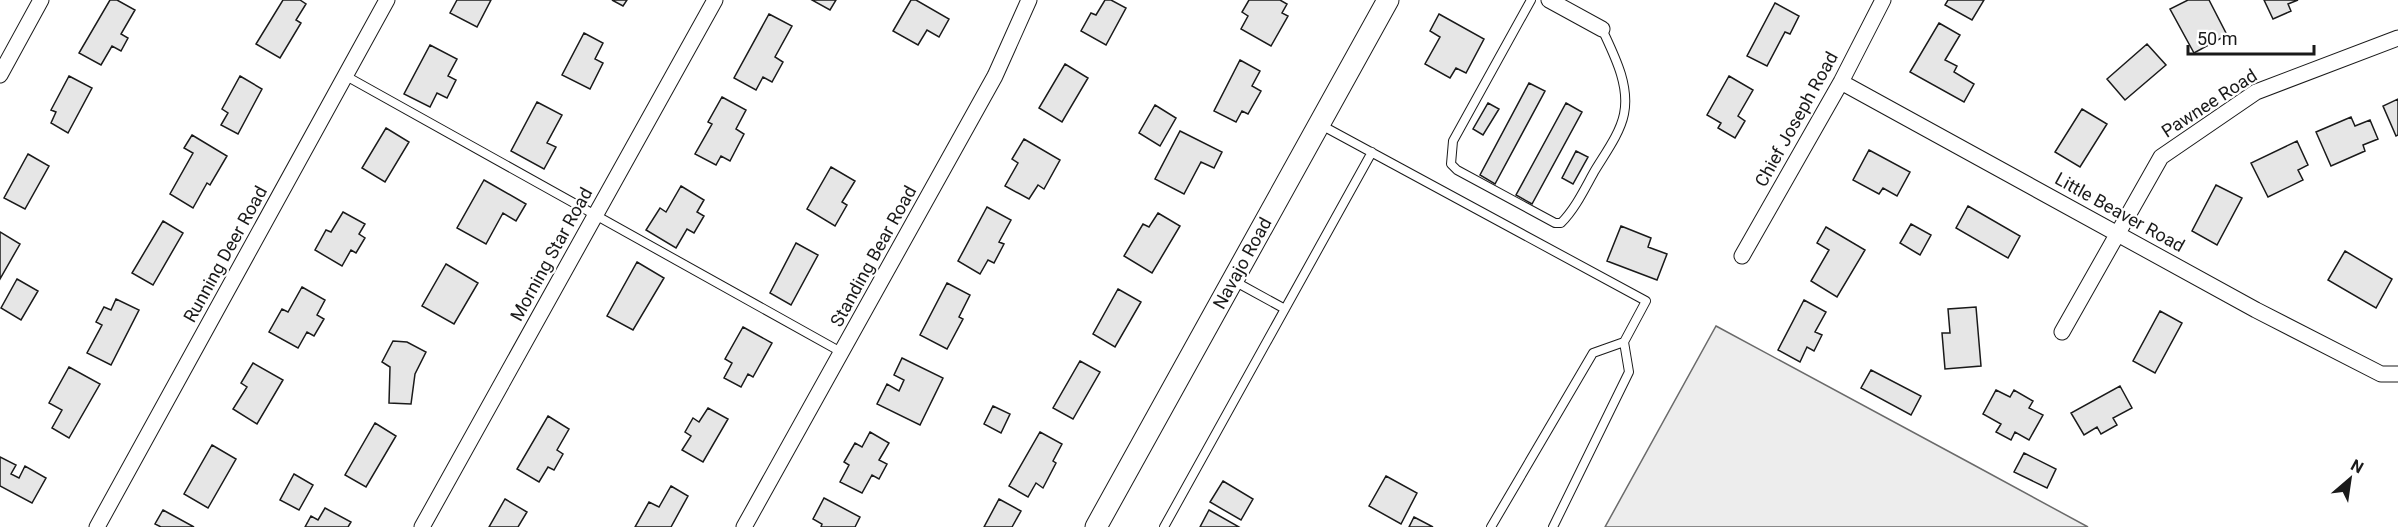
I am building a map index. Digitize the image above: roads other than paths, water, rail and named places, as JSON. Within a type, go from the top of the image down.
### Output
[{"type":"main road","name":"Navajo Road","points":[[1096,527],[1388,0]]},
{"type":"street","points":[[0,75],[41,0]]},
{"type":"street","name":"Running Deer Road","points":[[97,527],[387,0]]},
{"type":"street","name":"Morning Star Road","points":[[422,527],[715,0]]},
{"type":"street","name":"Standing Bear Road","points":[[744,527],[995,76],[1029,0]]},
{"type":"street","points":[[1549,0],[1602,29]]},
{"type":"street","name":"Chief Joseph Road","points":[[1742,256],[1841,82],[1883,0]]},
{"type":"street","name":"Pawnee Road","points":[[2062,332],[2161,157],[2256,92],[2398,38]]},
{"type":"street","name":"Little Beaver Road","points":[[1841,82],[2256,310],[2381,374],[2398,374]]},
{"type":"lane","points":[[1532,0],[1453,141],[1451,164],[1457,170],[1555,223],[1561,224],[1572,211],[1624,116],[1625,100],[1618,63],[1602,29]]},
{"type":"lane","points":[[346,76],[842,352]]},
{"type":"lane","points":[[1320,124],[1646,301],[1624,342],[1629,372],[1552,527]]},
{"type":"lane","points":[[1164,527],[1372,152]]},
{"type":"lane","points":[[1233,280],[1285,309]]},
{"type":"lane","points":[[1491,527],[1593,353],[1624,342]]}]
